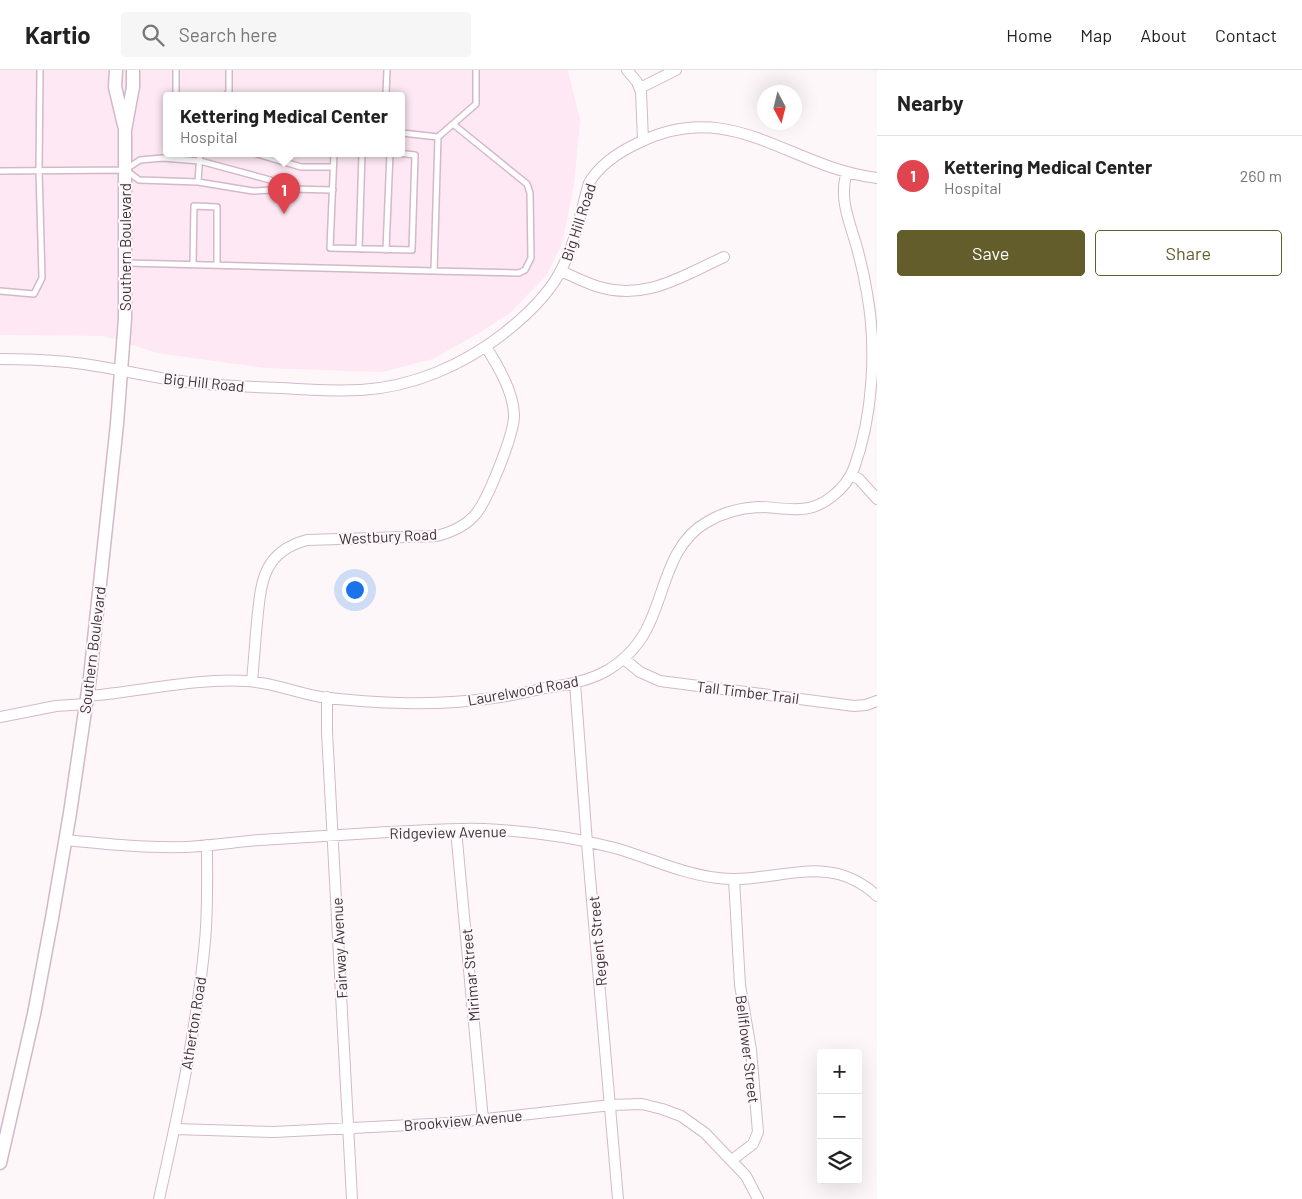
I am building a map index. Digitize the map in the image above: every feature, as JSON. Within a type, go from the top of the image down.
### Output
[{"type":"street","name":"Southern Boulevard","points":[[116,70],[115,87],[125,130]]},
{"type":"street","name":"Southern Boulevard","points":[[0,1163],[5,1114],[34,1014],[66,840],[97,613],[125,318],[125,130],[133,87],[133,70]]},
{"type":"street","points":[[627,70],[640,88],[643,140]]},
{"type":"street","points":[[640,88],[676,70]]},
{"type":"street","name":"Big Hill Road","points":[[0,359],[68,362],[207,384],[307,390],[362,390],[387,386],[427,376],[461,361],[486,347],[517,323],[561,271],[571,245],[589,183],[594,175],[610,159],[643,140],[682,128],[695,126],[717,128],[781,146],[847,172],[877,178]]},
{"type":"street","name":"Laurelwood Road","points":[[0,717],[180,684],[252,681],[293,692],[327,697],[402,702],[468,701],[575,683],[603,673],[624,659],[641,640],[650,624],[675,556],[687,538],[697,529],[718,516],[739,510],[760,507],[800,510],[816,505],[832,496],[845,484],[851,475],[863,440],[872,377],[870,312],[862,268],[845,208],[843,190],[847,172]]},
{"type":"street","points":[[561,271],[597,287],[631,292],[670,283],[724,257]]},
{"type":"street","name":"Westbury Road","points":[[252,681],[262,580],[272,561],[287,548],[307,540],[430,537],[451,532],[475,515],[489,493],[510,440],[514,420],[510,394],[486,347]]},
{"type":"street","points":[[851,475],[859,480],[877,499]]},
{"type":"street","name":"Tall Timber Trail","points":[[624,659],[640,672],[660,681],[854,706],[866,705],[877,701]]},
{"type":"street","name":"Regent Street","points":[[575,683],[618,1199]]},
{"type":"street","name":"Fairway Avenue","points":[[327,697],[327,732],[352,1199]]},
{"type":"street","name":"Ridgeview Avenue","points":[[66,840],[148,847],[208,845],[333,835],[456,830],[514,831],[614,848],[674,870],[694,875],[734,879],[769,877],[818,870],[844,876],[868,888],[877,896]]},
{"type":"street","name":"Mirimar Street","points":[[456,830],[483,1120]]},
{"type":"street","name":"Atherton Road","points":[[159,1199],[175,1129],[202,974],[208,905],[208,845]]},
{"type":"street","name":"Bellflower Street","points":[[732,1160],[753,1144],[758,1132],[750,1050],[740,986],[734,879]]},
{"type":"street","name":"Brookview Avenue","points":[[175,1129],[274,1132],[348,1129],[450,1123],[611,1105],[642,1104],[681,1116],[705,1133],[732,1160]]},
{"type":"street","points":[[732,1160],[746,1176],[758,1199]]},
{"type":"lane","points":[[0,291],[34,294],[42,278],[39,170],[40,70]]},
{"type":"lane","points":[[176,70],[176,92]]},
{"type":"lane","points":[[228,92],[229,70]]},
{"type":"lane","points":[[386,92],[387,70]]},
{"type":"lane","points":[[405,133],[438,137],[476,104],[476,70]]},
{"type":"lane","points":[[126,262],[519,273],[525,270],[531,258],[530,192],[527,184],[453,124]]},
{"type":"lane","points":[[434,271],[438,137]]},
{"type":"lane","points":[[334,157],[330,248],[412,250],[415,155],[405,154]]},
{"type":"lane","points":[[268,157],[301,166],[333,168]]},
{"type":"lane","points":[[359,249],[362,157]]},
{"type":"lane","points":[[386,250],[390,157]]},
{"type":"lane","points":[[0,171],[125,170],[140,160],[163,158],[200,160],[270,180],[290,189]]},
{"type":"lane","points":[[198,182],[200,160]]},
{"type":"lane","points":[[125,170],[139,180],[198,182],[253,190],[332,190]]},
{"type":"lane","points":[[193,264],[194,206],[217,207],[217,265]]},
{"type":"shaded area","points":[[0,70],[568,70],[580,120],[574,185],[562,244],[546,276],[510,313],[479,333],[433,359],[382,372],[265,368],[157,353],[104,336],[0,335]]},
{"type":"place","name":"Kettering Medical Center","points":[[284,214]]}]
